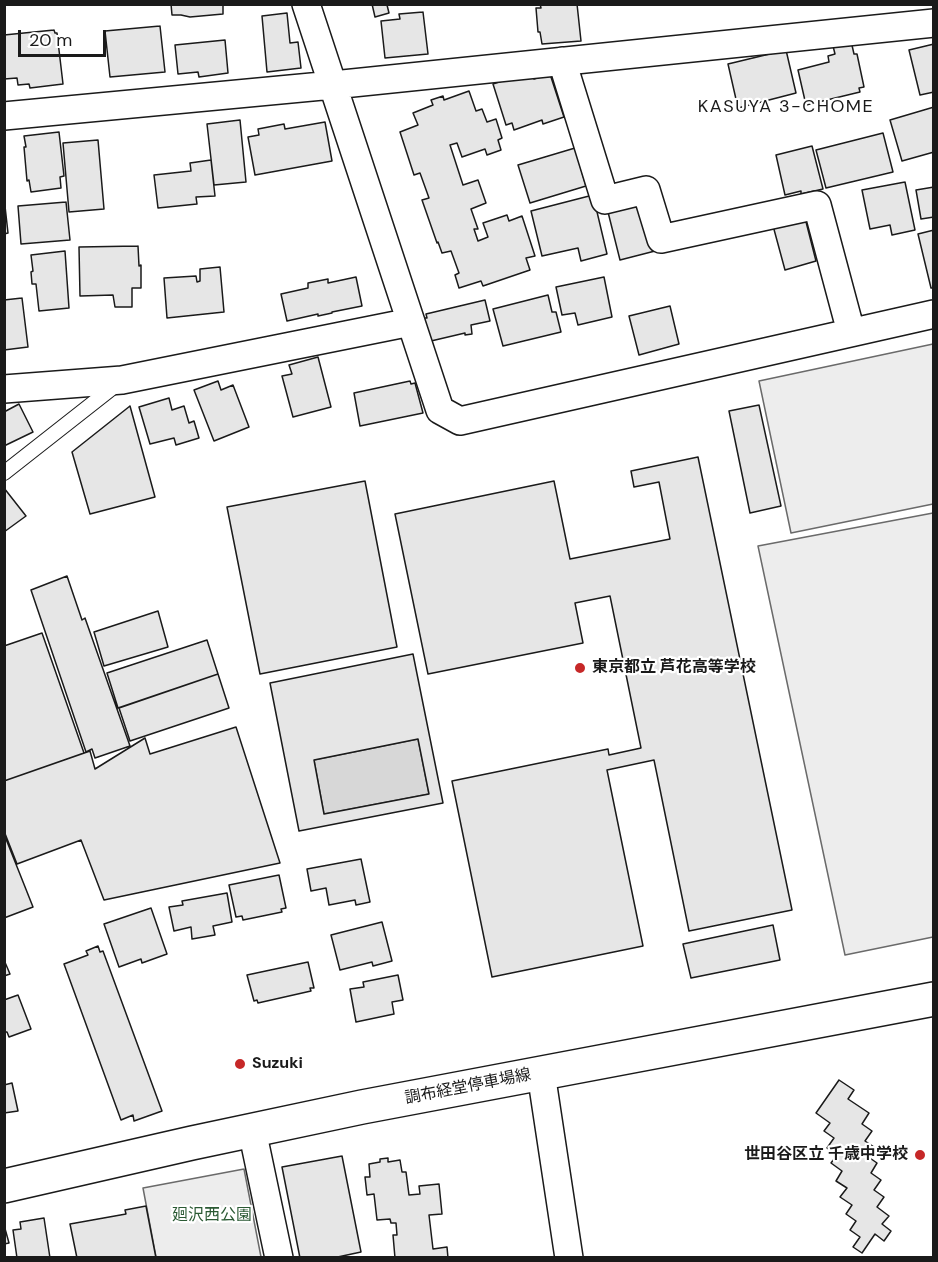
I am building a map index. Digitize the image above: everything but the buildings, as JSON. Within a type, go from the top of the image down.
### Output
[{"type":"main road","name":"調布経堂停車場線","points":[[4,1186],[252,1130],[542,1072],[933,999]]},
{"type":"street","points":[[306,4],[440,410],[460,421],[933,314]]},
{"type":"street","points":[[4,116],[333,86],[933,23]]},
{"type":"street","points":[[562,61],[605,200],[646,190],[662,239],[817,205],[851,332]]},
{"type":"street","points":[[4,388],[122,380],[411,322]]},
{"type":"street","points":[[542,1072],[569,1257]]},
{"type":"street","points":[[252,1130],[279,1257]]},
{"type":"lane","points":[[4,473],[122,380]]},
{"type":"shaded area","points":[[933,344],[933,504],[791,533],[759,381]]},
{"type":"shaded area","points":[[933,513],[933,937],[845,955],[758,546]]},
{"type":"shaded area","points":[[418,739],[429,794],[324,814],[314,760]]},
{"type":"shaded area","name":"廻沢西公園","points":[[244,1169],[261,1257],[156,1257],[143,1188]]},
{"type":"place","name":"東京都立 芦花高等学校","points":[[580,668]]},
{"type":"place","name":"Suzuki","points":[[240,1064]]},
{"type":"place","name":"世田谷区立 千歳中学校","points":[[920,1155]]},
{"type":"district","name":"KASUYA 3-CHOME","points":[[786,107]]}]
